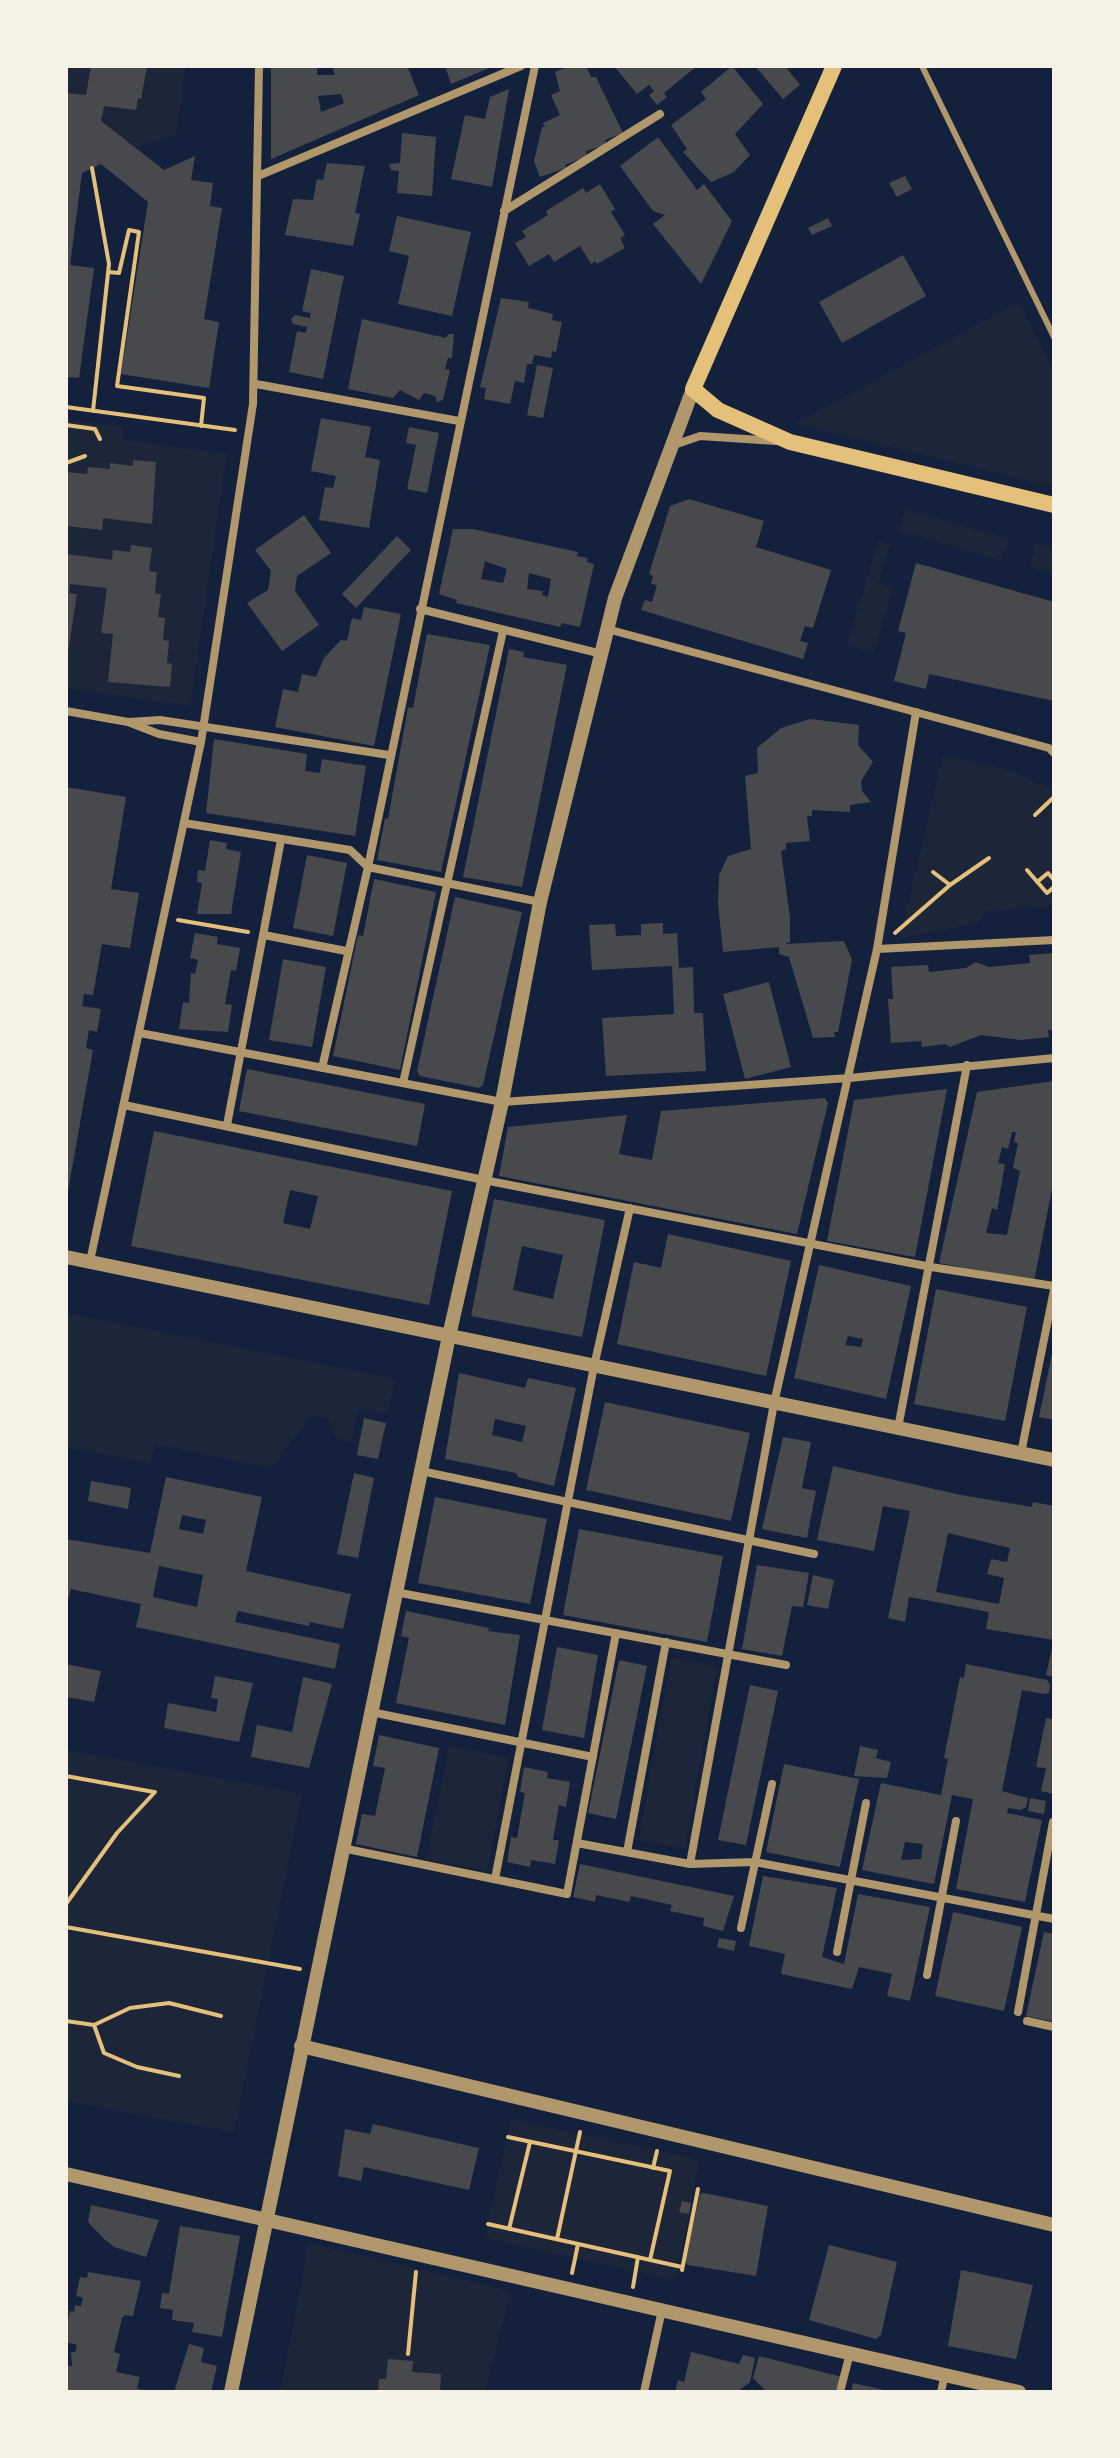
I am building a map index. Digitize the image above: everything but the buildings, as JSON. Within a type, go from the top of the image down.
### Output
[{"type":"main road","points":[[834,66],[693,389],[718,410],[790,442],[1054,505]]},
{"type":"street","points":[[90,1261],[204,727],[256,384],[259,66]]},
{"type":"street","points":[[258,176],[521,66]]},
{"type":"street","points":[[322,1068],[346,951],[368,867],[535,66]]},
{"type":"street","points":[[504,211],[660,114]]},
{"type":"street","points":[[256,384],[459,421]]},
{"type":"street","points":[[231,2392],[395,1592],[502,1102],[540,902],[607,629],[670,446],[693,389]]},
{"type":"street","points":[[670,446],[700,436],[790,442]]},
{"type":"street","points":[[420,609],[602,654]]},
{"type":"street","points":[[607,629],[1049,748],[1054,753]]},
{"type":"street","points":[[403,1083],[503,631]]},
{"type":"street","points":[[66,711],[128,722],[159,734],[201,742]]},
{"type":"street","points":[[690,1864],[774,1403],[877,949],[916,712]]},
{"type":"street","points":[[128,722],[160,720],[389,755]]},
{"type":"street","points":[[184,823],[350,850],[368,867],[540,902]]},
{"type":"street","points":[[227,1125],[281,840]]},
{"type":"street","points":[[264,935],[346,951]]},
{"type":"street","points":[[877,949],[1054,940]]},
{"type":"street","points":[[140,1033],[502,1102],[849,1078],[1054,1058]]},
{"type":"street","points":[[898,1428],[967,1065]]},
{"type":"street","points":[[124,1105],[484,1180],[1054,1288],[1021,1453]]},
{"type":"street","points":[[495,1879],[594,1366],[630,1208]]},
{"type":"street","points":[[66,1257],[1054,1460]]},
{"type":"street","points":[[421,1471],[814,1554]]},
{"type":"street","points":[[395,1592],[786,1665]]},
{"type":"street","points":[[342,1848],[567,1894],[616,1633]]},
{"type":"street","points":[[627,1852],[666,1642]]},
{"type":"street","points":[[371,1712],[593,1757]]},
{"type":"street","points":[[741,1928],[772,1784]]},
{"type":"street","points":[[837,1952],[866,1803]]},
{"type":"street","points":[[927,1975],[956,1821]]},
{"type":"street","points":[[1018,2012],[1053,1822]]},
{"type":"street","points":[[577,1843],[690,1864],[755,1862],[1054,1919]]},
{"type":"street","points":[[1027,2021],[1054,2027]]},
{"type":"street","points":[[301,2046],[1054,2225]]},
{"type":"street","points":[[66,2174],[1019,2392]]},
{"type":"street","points":[[644,2392],[662,2310]]},
{"type":"street","points":[[840,2392],[850,2352]]},
{"type":"street","points":[[941,2392],[945,2373]]},
{"type":"lane","points":[[922,66],[1054,337]]},
{"type":"path","points":[[92,168],[108,272],[93,411]]},
{"type":"path","points":[[108,272],[119,273],[129,230],[139,232],[117,386],[204,398],[201,426]]},
{"type":"path","points":[[66,407],[216,427]]},
{"type":"path","points":[[66,425],[95,429],[100,439]]},
{"type":"path","points":[[66,463],[85,456]]},
{"type":"path","points":[[1035,815],[1054,797]]},
{"type":"path","points":[[877,949],[950,885],[989,858]]},
{"type":"path","points":[[1027,870],[1047,893],[1054,887]]},
{"type":"path","points":[[933,872],[950,885]]},
{"type":"path","points":[[1037,882],[1048,873],[1054,880]]},
{"type":"path","points":[[164,917],[230,928]]},
{"type":"path","points":[[66,1776],[155,1792],[117,1833],[76,1895],[66,1904]]},
{"type":"path","points":[[66,1927],[317,1972]]},
{"type":"path","points":[[66,2021],[94,2025],[130,2008],[169,2003],[221,2016]]},
{"type":"path","points":[[94,2025],[104,2053],[137,2067],[179,2076]]},
{"type":"path","points":[[557,2239],[585,2114]]},
{"type":"path","points":[[508,2137],[670,2171],[650,2260]]},
{"type":"path","points":[[509,2229],[530,2142]]},
{"type":"path","points":[[488,2224],[682,2269],[698,2189]]},
{"type":"path","points":[[569,2288],[578,2244]]},
{"type":"path","points":[[408,2354],[420,2254]]},
{"type":"path","points":[[630,2302],[638,2257]]},
{"type":"shaded area","points":[[66,66],[186,66],[176,135],[66,170]]},
{"type":"shaded area","points":[[1018,302],[1054,371],[1054,487],[795,424]]},
{"type":"shaded area","points":[[66,420],[123,427],[124,440],[227,454],[190,706],[66,688]]},
{"type":"shaded area","points":[[905,509],[1009,539],[1002,561],[899,531]]},
{"type":"shaded area","points":[[878,541],[890,544],[878,583],[893,588],[874,653],[847,645]]},
{"type":"shaded area","points":[[1036,544],[1054,549],[1054,574],[1030,567]]},
{"type":"shaded area","points":[[943,755],[1012,771],[1054,791],[1054,906],[985,911],[977,923],[900,938]]},
{"type":"shaded area","points":[[66,1313],[395,1379],[388,1414],[358,1409],[352,1442],[336,1439],[328,1418],[311,1416],[271,1468],[155,1444],[151,1463],[66,1447]]},
{"type":"shaded area","points":[[671,1658],[717,1666],[685,1848],[639,1840]]},
{"type":"shaded area","points":[[449,1746],[509,1758],[487,1871],[426,1859]]},
{"type":"shaded area","points":[[66,1750],[302,1794],[234,2132],[66,2101]]},
{"type":"shaded area","points":[[511,2119],[700,2160],[675,2280],[485,2238]]},
{"type":"shaded area","points":[[309,2243],[511,2291],[485,2392],[280,2392]]}]
